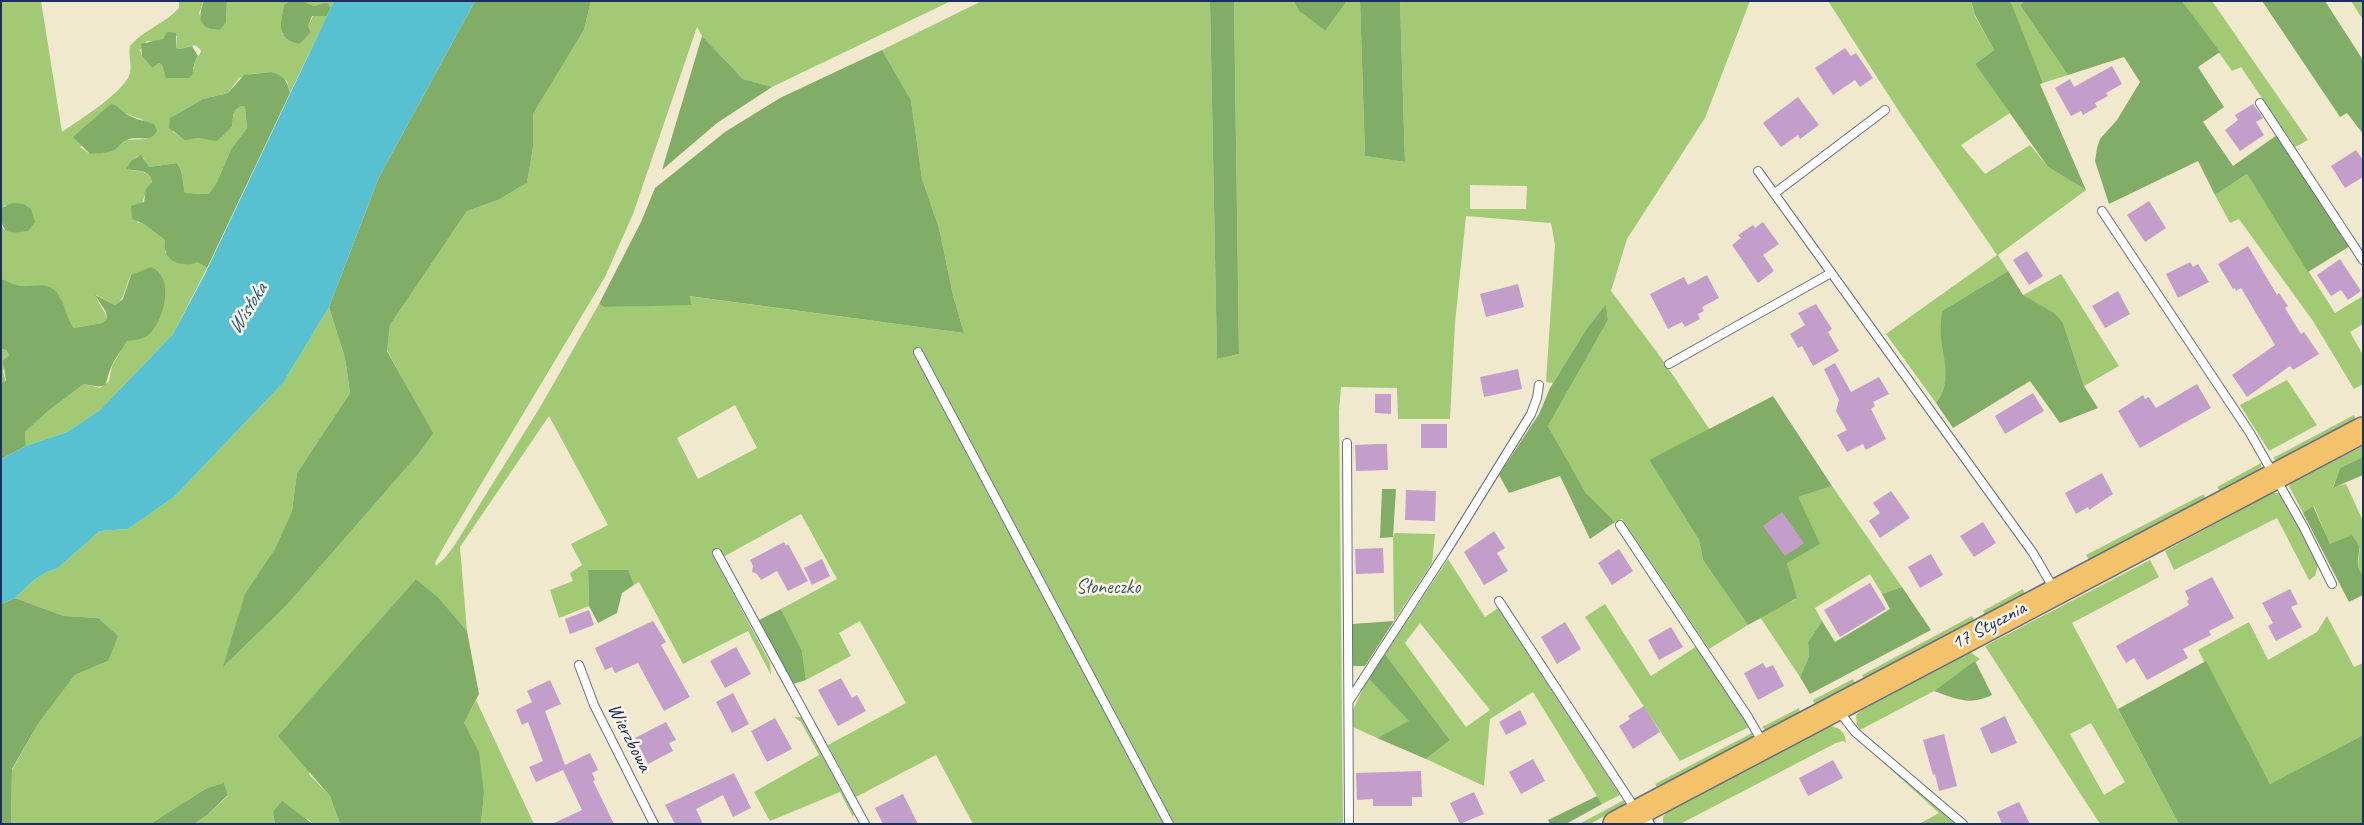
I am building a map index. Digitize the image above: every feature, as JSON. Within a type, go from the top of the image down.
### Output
[{"type":"main road","name":"17 Stycznia","points":[[1637,817],[2055,591],[2363,430]]},
{"type":"lane","points":[[2260,103],[2363,260]]},
{"type":"lane","points":[[1774,193],[1885,110]]},
{"type":"lane","points":[[1758,170],[2033,553],[2055,591]]},
{"type":"lane","points":[[2102,211],[2250,433],[2332,584]]},
{"type":"lane","points":[[1669,364],[1831,273]]},
{"type":"lane","points":[[918,352],[1169,824]]},
{"type":"lane","points":[[1349,701],[1442,558],[1530,414],[1537,398],[1539,385]]},
{"type":"lane","points":[[1347,443],[1349,824]]},
{"type":"lane","points":[[1620,525],[1748,717],[1765,747]]},
{"type":"lane","points":[[716,553],[865,824]]},
{"type":"lane","points":[[1499,601],[1637,817]]},
{"type":"lane","name":"Wierzbowa","points":[[579,665],[596,710],[654,824]]},
{"type":"lane","points":[[1837,708],[1855,732],[1963,824]]},
{"type":"green space","points":[[1,1],[41,1],[62,132],[120,89],[130,73],[130,46],[135,40],[173,14],[179,8],[179,1],[204,1],[199,13],[203,25],[214,30],[220,30],[226,23],[227,1],[289,1],[284,5],[281,21],[282,34],[300,44],[311,32],[308,26],[313,16],[327,16],[290,93],[287,81],[271,72],[251,74],[239,78],[228,93],[203,99],[170,118],[173,132],[185,139],[216,140],[232,127],[233,115],[236,110],[241,106],[245,107],[247,128],[231,149],[217,182],[209,194],[185,193],[182,174],[177,163],[149,167],[145,164],[144,158],[137,156],[126,169],[145,173],[152,182],[144,197],[137,222],[144,224],[165,240],[165,252],[197,262],[207,268],[173,334],[100,410],[67,432],[26,446],[25,432],[47,412],[84,384],[100,388],[109,381],[112,366],[127,341],[144,338],[131,275],[123,296],[115,305],[96,295],[107,319],[102,323],[74,328],[68,320],[60,297],[17,286],[1,279],[1,226],[5,230],[6,205],[1,208]],"holes":[[[177,36],[176,48],[180,49],[195,45],[200,49],[201,52],[195,61],[194,69],[165,74],[162,65],[159,63],[152,68],[142,56],[140,50],[147,41]],[[125,113],[143,120],[147,139],[127,140],[113,150],[95,154],[90,154],[80,147]]]},
{"type":"green space","points":[[204,1],[227,1],[226,23],[220,30],[208,28],[202,22],[200,18]]},
{"type":"green space","points":[[289,1],[302,1],[314,6],[327,3],[331,7],[327,16],[312,16],[308,26],[311,32],[300,44],[292,42],[283,35],[281,19],[284,5]]},
{"type":"green space","points":[[302,1],[334,1],[331,7],[330,5],[314,6]]},
{"type":"green space","points":[[475,1],[591,1],[584,30],[533,114],[533,147],[527,183],[498,200],[467,211],[390,325],[387,351],[433,433],[420,452],[286,606],[223,667],[245,594],[275,549],[292,511],[297,473],[350,393],[345,358],[329,307],[379,177]]},
{"type":"green space","name":"Słoneczko","points":[[591,1],[951,1],[772,87],[743,79],[702,36],[697,27],[633,214],[605,277],[444,546],[435,563],[436,566],[454,546],[542,404],[599,304],[604,307],[692,304],[688,296],[964,333],[953,295],[939,228],[922,179],[911,100],[882,50],[982,1],[1210,1],[1217,359],[1239,354],[1234,1],[1294,1],[1299,11],[1325,31],[1347,1],[1360,1],[1365,156],[1405,162],[1400,1],[1750,1],[1705,118],[1627,239],[1611,291],[1662,359],[1710,430],[1649,460],[1699,540],[1703,560],[1748,625],[1709,649],[1622,519],[1615,522],[1586,493],[1548,426],[1608,320],[1606,304],[1587,328],[1553,383],[1546,382],[1555,245],[1551,223],[1466,216],[1455,323],[1450,419],[1398,419],[1397,388],[1341,387],[1339,411],[1343,824],[973,824],[936,755],[856,797],[828,745],[906,703],[860,621],[839,633],[851,656],[806,680],[802,651],[781,609],[837,579],[801,514],[723,557],[719,551],[712,554],[770,663],[771,675],[748,631],[683,664],[639,582],[634,585],[627,570],[588,570],[589,606],[559,618],[550,590],[573,581],[570,573],[582,565],[571,544],[608,525],[549,416],[460,547],[467,631],[439,598],[416,579],[363,640],[309,774],[330,796],[340,824],[313,824],[308,819],[273,812],[275,824],[194,824],[228,796],[224,783],[207,788],[150,824],[11,824],[12,770],[38,724],[75,675],[108,661],[98,618],[64,616],[15,598],[34,580],[58,568],[100,531],[128,529],[174,497],[283,383],[329,307],[345,358],[350,393],[297,473],[292,511],[224,666],[286,606],[420,452],[432,433],[387,350],[390,325],[467,211],[498,200],[527,183],[533,147],[533,114],[584,30]],"holes":[[[1470,185],[1527,186],[1526,209],[1470,209]],[[735,405],[757,448],[698,479],[677,438]]]},
{"type":"green space","points":[[1210,1],[1234,1],[1239,354],[1217,359]]},
{"type":"green space","points":[[1294,1],[1347,1],[1325,31],[1299,11]]},
{"type":"green space","points":[[1360,1],[1400,1],[1405,162],[1365,156]]},
{"type":"green space","points":[[1828,1],[1971,1],[1975,16],[1994,50],[1975,64],[2010,113],[1961,145],[1985,174],[2030,145],[2048,167],[2086,190],[1998,255],[2008,271],[1942,311],[1947,371],[1942,393],[1936,403],[1886,334],[1997,255],[1902,116]]},
{"type":"green space","points":[[1971,1],[2009,1],[2011,3],[2043,83],[2040,84],[2086,190],[2048,167],[1975,64],[1994,50],[1975,15]]},
{"type":"green space","points":[[2009,1],[2025,1],[2020,5],[2068,75],[2043,83]]},
{"type":"green space","points":[[2025,1],[2182,1],[2220,52],[2198,67],[2224,107],[2203,122],[2233,166],[2277,135],[2350,246],[2308,272],[2247,174],[2215,195],[2198,161],[2109,204],[2095,161],[2097,148],[2100,139],[2117,120],[2140,82],[2124,57],[2068,75],[2020,5]]},
{"type":"green space","points":[[2182,1],[2212,1],[2308,140],[2295,147],[2241,67],[2232,71]]},
{"type":"green space","points":[[2262,1],[2325,1],[2363,60],[2363,134],[2347,113],[2340,117]]},
{"type":"green space","points":[[2351,1],[2363,1],[2363,20]]},
{"type":"green space","points":[[167,32],[176,33],[176,48],[192,46],[198,56],[192,75],[188,78],[166,78],[162,65],[159,63],[152,68],[142,56],[141,44],[163,39]]},
{"type":"green space","points":[[702,36],[743,79],[772,87],[717,123],[662,170]]},
{"type":"green space","points":[[882,50],[911,100],[922,179],[939,228],[953,295],[964,333],[689,296],[692,305],[604,307],[599,304],[641,222],[655,188],[725,132],[780,98]]},
{"type":"green space","points":[[271,72],[284,79],[290,93],[207,268],[197,262],[184,264],[175,262],[165,251],[165,240],[144,224],[132,219],[131,206],[144,202],[146,189],[152,182],[148,174],[142,171],[126,169],[132,160],[141,155],[149,167],[177,163],[182,174],[185,193],[209,194],[217,182],[231,149],[247,128],[245,107],[241,106],[236,110],[233,115],[232,127],[217,141],[198,138],[185,140],[169,128],[170,118],[203,99],[228,93],[244,75]]},
{"type":"green space","points":[[111,104],[132,117],[154,124],[157,131],[151,137],[127,140],[111,151],[90,154],[73,137]]},
{"type":"green space","points":[[2247,174],[2335,313],[2363,296],[2363,324],[2350,332],[2363,355],[2363,384],[2354,389],[2313,321],[2239,219],[2230,223],[2215,195]]},
{"type":"green space","points":[[13,203],[23,204],[31,209],[35,222],[28,231],[9,232],[5,230],[2,222],[1,208]]},
{"type":"green space","points":[[151,267],[159,272],[165,290],[162,311],[153,330],[145,337],[127,341],[112,365],[107,381],[103,386],[84,384],[47,412],[25,432],[26,446],[1,459],[1,383],[6,381],[3,361],[9,355],[6,350],[1,349],[1,279],[22,286],[50,287],[61,300],[74,328],[102,323],[107,319],[106,312],[95,295],[115,305],[123,299],[131,275]]},
{"type":"green space","points":[[2008,271],[2023,295],[2054,313],[2063,323],[2084,386],[2098,408],[2060,423],[2030,381],[1953,428],[1936,403],[1944,387],[1946,372],[1941,335],[1942,311]]},
{"type":"green space","points":[[2061,274],[2119,366],[2084,386],[2063,323],[2023,295]]},
{"type":"green space","points":[[1606,304],[1608,320],[1548,426],[1586,493],[1615,522],[1590,539],[1560,476],[1509,493],[1499,475],[1539,414],[1550,388],[1587,328]]},
{"type":"green space","points":[[1,349],[6,350],[9,355],[3,371],[6,382],[1,383]]},
{"type":"green space","points":[[2287,380],[2317,425],[2269,451],[2240,405]]},
{"type":"green space","points":[[1773,396],[1832,486],[1798,497],[1820,544],[1787,563],[1797,598],[1748,625],[1703,560],[1699,540],[1649,460]]},
{"type":"green space","points":[[2354,415],[2356,420],[2277,461],[2273,458]]},
{"type":"green space","points":[[2363,446],[2363,457],[2340,468],[2333,487],[2346,484],[2363,521],[2363,575],[2358,565],[2359,546],[2352,535],[2330,545],[2314,506],[2303,513],[2289,486],[2291,483]]},
{"type":"green space","points":[[2363,457],[2363,475],[2333,488],[2340,468]]},
{"type":"green space","points":[[2261,463],[2261,471],[2220,491],[2217,487]]},
{"type":"green space","points":[[1832,486],[1902,587],[1882,594],[1870,574],[1815,608],[1822,621],[1808,642],[1809,656],[1800,677],[1760,617],[1796,599],[1787,563],[1798,497]]},
{"type":"green space","points":[[1382,489],[1396,489],[1393,537],[1380,538]]},
{"type":"green space","points":[[2272,493],[2278,493],[2283,497],[2291,510],[2318,565],[2315,576],[2309,580],[2277,518],[2174,570],[2165,551]]},
{"type":"green space","points":[[2204,494],[2205,500],[2089,560],[2086,555]]},
{"type":"green space","points":[[2313,506],[2330,544],[2352,535],[2358,545],[2358,565],[2363,575],[2363,595],[2349,602],[2303,513]]},
{"type":"green space","points":[[1395,533],[1435,534],[1432,563],[1394,621],[1393,537]]},
{"type":"green space","points":[[1448,559],[1485,617],[1498,608],[1620,795],[1602,804],[1533,692],[1490,719],[1484,786],[1426,759],[1450,740],[1385,654]],"holes":[[[1420,623],[1490,710],[1466,727],[1405,643]]]},
{"type":"green space","points":[[2150,560],[2159,577],[2072,623],[2179,824],[2100,824],[1985,646]],"holes":[[[2091,723],[2125,782],[2104,795],[2070,734]]]},
{"type":"green space","points":[[588,570],[628,570],[634,585],[622,593],[617,613],[598,623],[589,606]]},
{"type":"green space","points":[[416,579],[439,598],[467,631],[479,694],[464,723],[479,752],[484,794],[481,824],[340,824],[330,796],[278,736]]},
{"type":"green space","points":[[1902,587],[1931,630],[1810,694],[1800,677],[1809,656],[1808,642],[1822,621],[1835,642],[1890,609],[1882,594]]},
{"type":"green space","points":[[2023,589],[2025,594],[1985,615],[1983,611]]},
{"type":"green space","points":[[15,598],[64,616],[98,618],[118,636],[108,661],[75,675],[38,724],[12,769],[11,824],[1,824],[1,604]]},
{"type":"green space","points":[[1605,604],[1651,676],[1697,646],[1749,727],[1680,761],[1585,617]]},
{"type":"green space","points":[[781,609],[802,651],[806,680],[793,684],[759,620]]},
{"type":"green space","points":[[1972,616],[1975,621],[1864,679],[1862,675]]},
{"type":"green space","points":[[2327,616],[2354,667],[2363,663],[2363,735],[2270,784],[2198,650],[2249,622],[2268,660],[2317,632]]},
{"type":"green space","points":[[1394,621],[1365,666],[1353,666],[1352,624]]},
{"type":"green space","points":[[1970,652],[1980,659],[1934,691],[1860,730],[1857,725],[1856,715],[1860,711]]},
{"type":"green space","points":[[1385,654],[1450,740],[1426,759],[1377,738],[1409,721],[1368,678]]},
{"type":"green space","points":[[1975,661],[1992,695],[1970,701],[1956,699],[1934,691]]},
{"type":"green space","points":[[2206,661],[2270,784],[2363,735],[2363,824],[2179,824],[2118,709]]},
{"type":"green space","points":[[1368,678],[1410,721],[1377,738],[1353,727],[1353,710]]},
{"type":"green space","points":[[1853,679],[1855,683],[1815,704],[1813,700]]},
{"type":"green space","points":[[476,700],[534,824],[481,824],[484,794],[464,723]]},
{"type":"green space","points":[[1799,708],[1800,711],[1766,731],[1762,727]]},
{"type":"green space","points":[[794,717],[801,717],[854,814],[853,817],[840,792],[770,821],[754,792],[819,755],[801,722]]},
{"type":"green space","points":[[1830,726],[1842,731],[1846,743],[1843,741],[1836,743],[1680,824],[1663,824],[1663,817],[1667,812]]},
{"type":"green space","points":[[1752,733],[1753,738],[1657,787],[1655,784]]},
{"type":"green space","points":[[1866,747],[1956,824],[1919,824],[1939,813]]},
{"type":"green space","points":[[224,783],[228,795],[207,815],[194,824],[150,824],[207,788]]},
{"type":"green space","points":[[1597,796],[1602,804],[1566,824],[1550,824],[1548,820]]},
{"type":"green space","points":[[1624,800],[1625,805],[1590,824],[1579,824]]},
{"type":"green space","points":[[282,801],[313,824],[275,824],[273,812]]},
{"type":"water","name":"Wisłoka","points":[[334,1],[475,1],[379,177],[329,307],[283,383],[174,497],[128,529],[100,531],[58,568],[34,580],[15,598],[1,604],[1,459],[26,446],[67,432],[100,410],[173,334],[205,274]]},
{"type":"building","points":[[1845,48],[1851,56],[1856,53],[1873,78],[1860,87],[1855,80],[1833,95],[1815,68]]},
{"type":"building","points":[[2112,66],[2122,84],[2106,93],[2108,96],[2095,103],[2097,107],[2083,115],[2081,111],[2071,116],[2055,88],[2070,79],[2074,87]]},
{"type":"building","points":[[1798,97],[1819,125],[1800,139],[1798,135],[1781,147],[1763,123]]},
{"type":"building","points":[[2253,104],[2263,118],[2256,122],[2264,135],[2240,151],[2225,130],[2238,120],[2235,115]]},
{"type":"building","points":[[2356,150],[2363,160],[2363,177],[2345,188],[2331,166]]},
{"type":"building","points":[[2149,201],[2166,228],[2145,242],[2127,215]]},
{"type":"building","points":[[1763,222],[1779,244],[1763,255],[1774,271],[1758,283],[1732,245],[1741,238],[1738,235],[1753,225],[1755,228]]},
{"type":"building","points":[[2248,246],[2277,295],[2279,293],[2288,306],[2285,308],[2301,334],[2304,332],[2319,354],[2293,370],[2290,366],[2247,397],[2232,375],[2275,345],[2241,288],[2236,291],[2235,288],[2233,289],[2218,264]]},
{"type":"building","points":[[2027,251],[2043,276],[2029,285],[2013,260]]},
{"type":"building","points":[[2340,259],[2361,291],[2348,300],[2341,290],[2331,296],[2317,275]]},
{"type":"building","points":[[2190,262],[2193,267],[2198,264],[2209,282],[2178,298],[2166,274]]},
{"type":"building","points":[[1707,275],[1719,298],[1702,307],[1704,311],[1698,314],[1700,319],[1685,327],[1682,322],[1668,329],[1650,294],[1684,277],[1688,285]]},
{"type":"building","points":[[1518,284],[1524,307],[1486,317],[1480,294]]},
{"type":"building","points":[[2118,291],[2130,314],[2105,328],[2092,306]]},
{"type":"building","points":[[1816,304],[1832,329],[1828,332],[1839,351],[1813,366],[1802,346],[1798,348],[1790,334],[1805,325],[1798,313]]},
{"type":"building","points":[[1835,363],[1851,392],[1879,377],[1889,394],[1873,402],[1875,406],[1871,409],[1886,439],[1866,450],[1863,444],[1847,452],[1837,435],[1847,430],[1836,411],[1839,400],[1824,369]]},
{"type":"building","points":[[1518,369],[1522,389],[1484,397],[1480,377]]},
{"type":"building","points":[[2197,384],[2211,408],[2140,448],[2118,411],[2143,395],[2145,399],[2149,397],[2156,408]]},
{"type":"building","points":[[2033,393],[2044,411],[2005,434],[1995,416]]},
{"type":"building","points":[[1375,394],[1391,394],[1391,414],[1375,413]]},
{"type":"building","points":[[1421,424],[1447,424],[1447,448],[1421,448]]},
{"type":"building","points":[[1387,444],[1388,470],[1356,471],[1355,445]]},
{"type":"building","points":[[2102,473],[2113,494],[2089,510],[2088,507],[2076,514],[2065,493]]},
{"type":"building","points":[[1406,490],[1436,491],[1435,521],[1405,520]]},
{"type":"building","points":[[1891,491],[1910,518],[1880,538],[1869,521],[1880,513],[1873,503]]},
{"type":"building","points":[[1782,512],[1804,543],[1785,556],[1763,526]]},
{"type":"building","points":[[1983,522],[1996,543],[1974,557],[1960,536]]},
{"type":"building","points":[[1494,531],[1505,548],[1497,553],[1508,571],[1484,585],[1464,552]]},
{"type":"building","points":[[784,542],[786,546],[788,544],[808,581],[788,591],[777,571],[761,580],[757,574],[752,572],[753,566],[750,560]]},
{"type":"building","points":[[1383,548],[1384,573],[1356,574],[1355,549]]},
{"type":"building","points":[[1619,549],[1633,571],[1612,585],[1598,563]]},
{"type":"building","points":[[1931,554],[1943,575],[1920,588],[1908,567]]},
{"type":"building","points":[[822,559],[830,576],[812,585],[804,568]]},
{"type":"building","points":[[2212,577],[2234,618],[2209,631],[2211,635],[2183,649],[2188,658],[2147,680],[2134,658],[2126,663],[2116,646],[2189,605],[2187,601],[2189,599],[2185,591]]},
{"type":"building","points":[[1870,583],[1886,609],[1840,637],[1824,610]]},
{"type":"building","points":[[2290,589],[2298,604],[2291,607],[2302,627],[2276,641],[2268,626],[2273,623],[2262,603]]},
{"type":"building","points":[[589,610],[594,625],[570,634],[565,619]]},
{"type":"building","points":[[653,621],[666,642],[661,645],[690,697],[664,711],[638,663],[615,673],[612,667],[605,670],[595,648]]},
{"type":"building","points":[[1565,622],[1581,649],[1557,664],[1541,637]]},
{"type":"building","points":[[1671,627],[1683,647],[1659,660],[1648,640]]},
{"type":"building","points":[[736,647],[751,674],[725,688],[710,661]]},
{"type":"building","points":[[1763,663],[1766,668],[1773,665],[1784,686],[1758,700],[1744,673]]},
{"type":"building","points":[[841,678],[852,698],[857,695],[866,711],[838,726],[818,690]]},
{"type":"building","points":[[550,680],[561,704],[545,711],[565,765],[590,753],[598,770],[592,773],[595,780],[593,781],[614,824],[552,824],[582,810],[563,770],[536,782],[529,767],[543,761],[528,722],[522,725],[516,710],[532,702],[527,691]]},
{"type":"building","points":[[733,693],[749,724],[732,733],[716,702]]},
{"type":"building","points":[[1644,706],[1660,732],[1633,749],[1619,726],[1630,719],[1628,716]]},
{"type":"building","points":[[1520,710],[1527,724],[1506,735],[1499,722]]},
{"type":"building","points":[[2005,716],[2017,743],[1991,754],[1980,728]]},
{"type":"building","points":[[775,718],[792,749],[767,762],[751,731]]},
{"type":"building","points":[[666,722],[676,740],[669,743],[673,751],[648,764],[635,738]]},
{"type":"building","points":[[1944,734],[1957,786],[1939,791],[1923,740]]},
{"type":"building","points":[[1533,759],[1545,781],[1521,794],[1509,772]]},
{"type":"building","points":[[1833,760],[1843,778],[1808,796],[1799,778]]},
{"type":"building","points":[[1421,771],[1422,797],[1412,797],[1412,806],[1373,806],[1373,799],[1357,800],[1356,773]]},
{"type":"building","points":[[734,773],[751,808],[733,817],[723,795],[696,809],[703,824],[675,824],[665,805]]},
{"type":"building","points":[[1474,792],[1484,814],[1460,824],[1450,803]]},
{"type":"building","points":[[903,794],[918,824],[883,824],[875,808]]},
{"type":"building","points":[[2019,802],[2030,824],[2002,824],[1997,812]]}]
